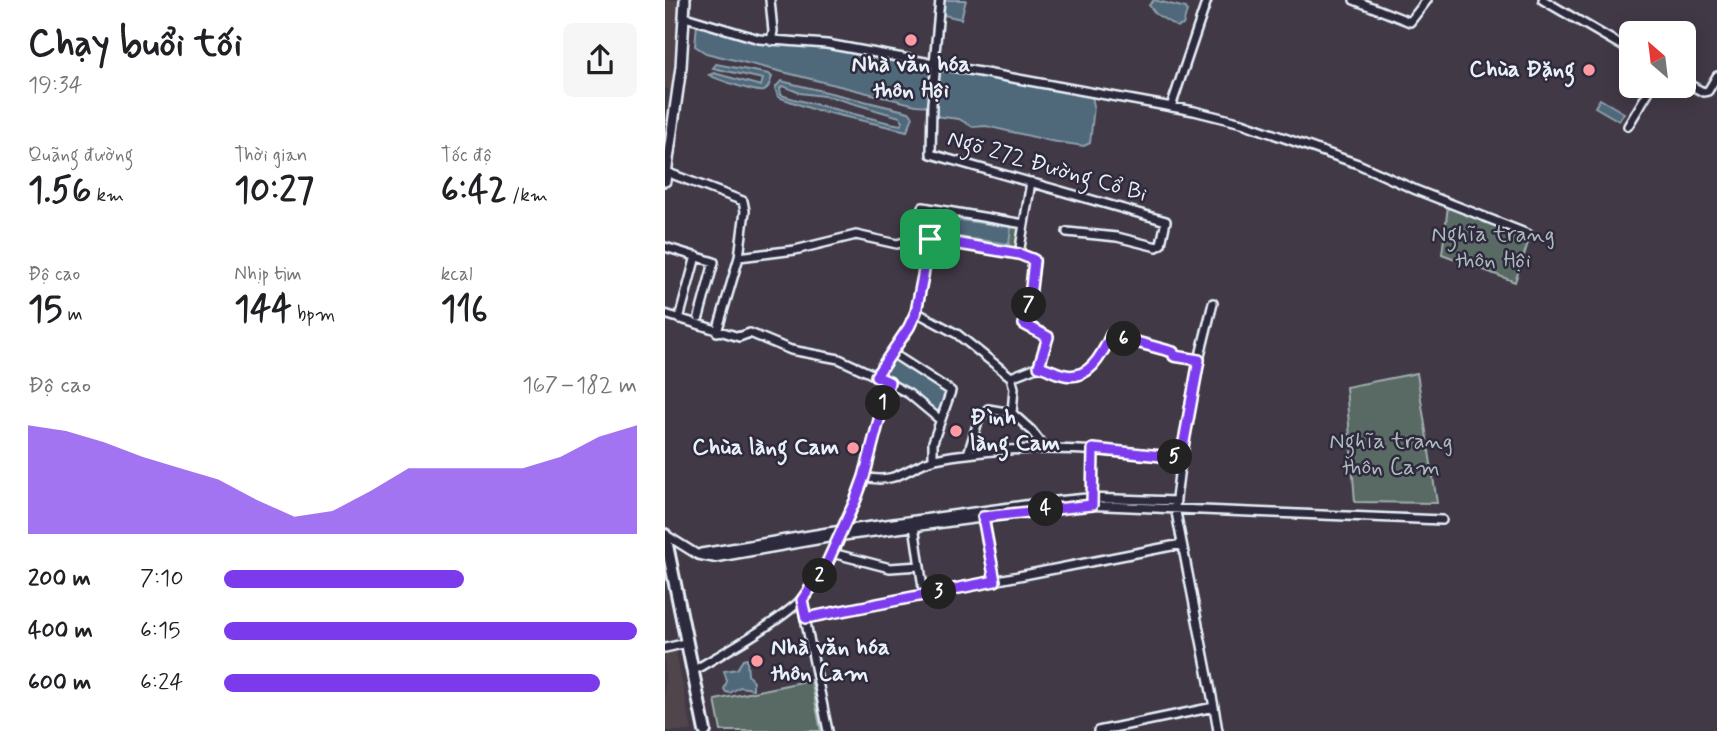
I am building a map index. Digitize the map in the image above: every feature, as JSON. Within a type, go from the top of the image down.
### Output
[{"type":"main road","points":[[665,535],[705,731]]},
{"type":"street","points":[[685,0],[681,67],[666,177],[743,201],[745,211],[739,257],[717,332]]},
{"type":"street","points":[[770,0],[773,31],[771,41]]},
{"type":"street","points":[[935,63],[940,0]]},
{"type":"street","points":[[1171,107],[1207,0]]},
{"type":"street","points":[[1354,0],[1410,22],[1427,0]]},
{"type":"street","points":[[1543,0],[1619,44]]},
{"type":"street","points":[[685,17],[749,37],[827,44],[1171,107],[1242,123],[1307,144],[1528,234]]},
{"type":"street","name":"Ngõ 272 Đường Cổ Bi","points":[[935,63],[931,154],[1166,221],[1161,245],[1155,247],[1117,237],[1067,232]]},
{"type":"street","points":[[1696,88],[1703,92],[1708,91],[1717,76]]},
{"type":"street","points":[[1628,126],[1645,98]]},
{"type":"street","points":[[1019,254],[1031,182]]},
{"type":"street","points":[[918,238],[923,207],[1024,224]]},
{"type":"street","points":[[739,257],[795,250],[849,235],[897,244],[918,238],[930,239],[1031,258],[1035,262],[1024,324],[1048,337],[1039,366]]},
{"type":"street","points":[[876,376],[916,312],[930,239]]},
{"type":"street","points":[[665,247],[715,262],[699,317]]},
{"type":"street","points":[[679,319],[696,256]]},
{"type":"street","points":[[1213,303],[1199,360],[1181,458],[1176,504],[1218,731]]},
{"type":"street","points":[[916,312],[957,334],[1011,377],[1014,388],[1011,413]]},
{"type":"street","points":[[665,314],[717,332],[739,337],[750,333],[791,350],[839,359],[889,382],[909,394],[939,419]]},
{"type":"street","points":[[1011,377],[1039,366],[1064,376],[1087,370],[1098,361],[1111,335],[1173,352],[1174,356],[1199,360]]},
{"type":"street","points":[[892,353],[951,391],[939,419],[933,442],[933,460]]},
{"type":"street","points":[[693,671],[802,600],[816,582],[841,534],[864,477],[889,382]]},
{"type":"street","points":[[968,454],[979,418],[988,409],[1011,413],[1031,430],[1045,448]]},
{"type":"street","points":[[864,477],[885,480],[897,478],[933,460],[968,454],[1045,448],[1093,449],[1181,458]]},
{"type":"street","points":[[1092,502],[1093,449]]},
{"type":"street","points":[[665,535],[704,557],[716,557],[841,534],[1092,502],[1176,504],[1442,520]]},
{"type":"street","points":[[982,514],[995,581]]},
{"type":"street","points":[[914,524],[924,595]]},
{"type":"street","points":[[806,618],[1182,544]]},
{"type":"street","points":[[832,553],[887,567],[920,566]]},
{"type":"street","points":[[802,600],[828,731]]},
{"type":"street","points":[[665,648],[687,643]]},
{"type":"street","points":[[1098,731],[1214,707]]},
{"type":"shaded area","points":[[665,0],[680,0],[671,91],[665,88]]},
{"type":"shaded area","points":[[675,647],[692,731],[665,731],[665,649]]},
{"type":"green space","name":"Nghĩa trang thôn Hội","points":[[1448,206],[1530,237],[1515,282],[1442,254]]},
{"type":"green space","points":[[923,207],[1024,224],[1019,254],[937,240],[939,225],[921,221]]},
{"type":"green space","name":"Nghĩa trang thôn Cam","points":[[1417,373],[1437,503],[1355,502],[1346,387]]},
{"type":"green space","points":[[811,680],[821,731],[721,731],[715,700]]},
{"type":"water","points":[[943,0],[966,0],[961,19],[940,14]]},
{"type":"water","points":[[1154,0],[1186,8],[1183,25],[1177,27],[1156,14],[1149,5]]},
{"type":"water","points":[[697,24],[761,44],[809,46],[915,62],[931,68],[928,106],[706,53],[695,46]]},
{"type":"water","points":[[716,64],[769,74],[772,77],[766,90],[753,90],[709,75],[714,73],[761,86],[763,79],[713,68]]},
{"type":"water","points":[[943,69],[1092,96],[1094,106],[1090,143],[1084,146],[1051,141],[986,126],[973,127],[959,119],[935,116],[937,75]]},
{"type":"water","points":[[781,81],[909,112],[913,117],[907,131],[812,109],[778,97],[775,88]],"holes":[[[783,86],[800,93],[831,97],[900,117],[903,121],[901,125],[890,123],[794,99],[781,95],[780,88]]]},
{"type":"water","points":[[1600,99],[1624,113],[1619,121],[1595,107]]},
{"type":"water","points":[[946,218],[1011,227],[1009,244],[944,235]]},
{"type":"water","points":[[893,359],[946,392],[938,412],[886,375],[884,369]]},
{"type":"water","points":[[747,659],[748,675],[753,682],[753,689],[740,687],[730,693],[726,692],[724,671],[737,669],[743,660]]},
{"type":"place","name":"Nhà văn hóa thôn Hội","points":[[911,40]]},
{"type":"place","name":"Chùa Đặng","points":[[1589,70]]},
{"type":"place","name":"Đình làng Cam","points":[[956,431]]},
{"type":"place","name":"Chùa làng Cam","points":[[853,448]]},
{"type":"place","name":"Nhà văn hóa thôn Cam","points":[[757,661]]},
{"type":"route","points":[[930,239],[1019,254],[1034,260],[1029,306],[1024,324],[1048,337],[1039,366],[1064,376],[1091,369],[1111,335],[1173,352],[1174,356],[1199,360],[1181,458],[1093,449],[1092,505],[983,517],[995,581],[806,618],[802,600],[829,559],[864,477],[889,382],[876,376],[916,312],[930,239]]}]
